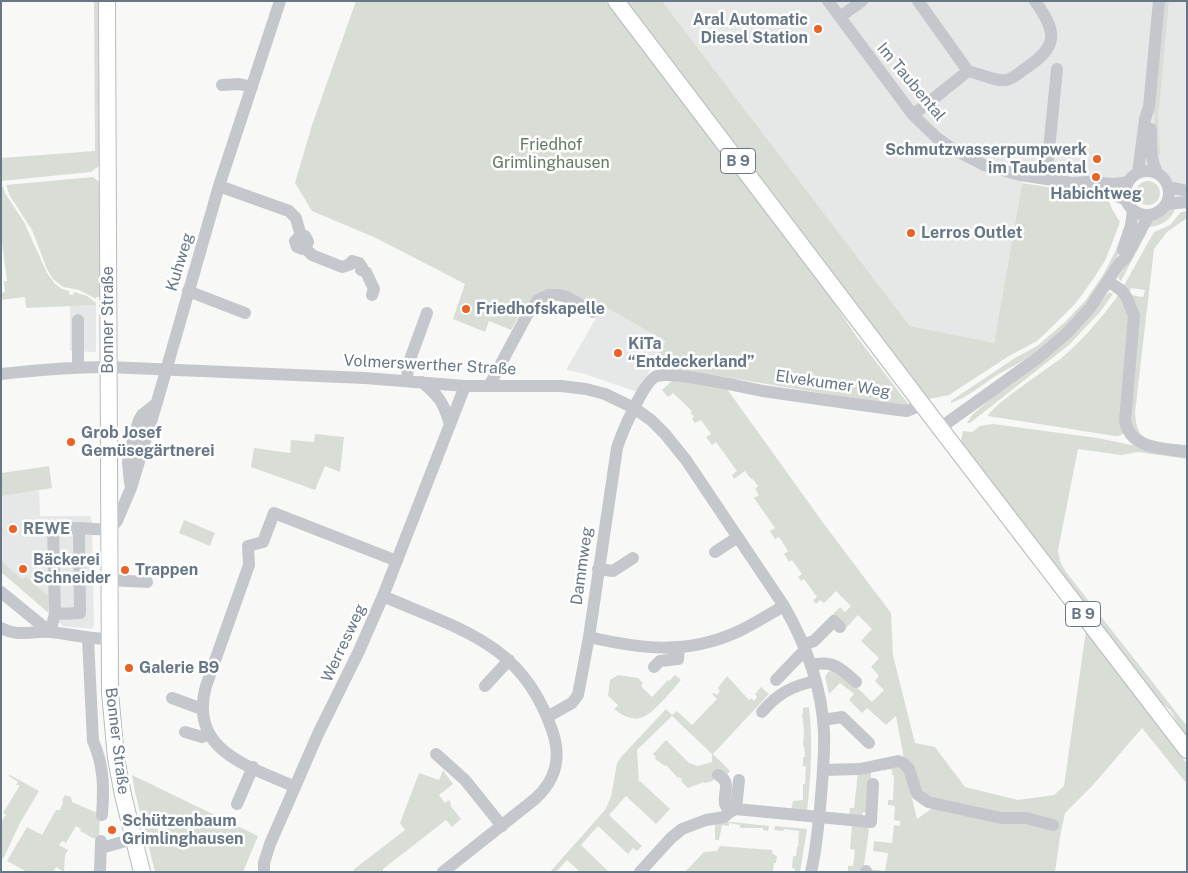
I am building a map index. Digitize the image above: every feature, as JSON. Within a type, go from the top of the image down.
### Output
[{"type":"main road","name":"Bonner Straße","points":[[107,1],[113,368],[109,530],[110,692],[115,750],[123,795],[142,872]]},
{"type":"main road","name":"B 9","points":[[616,1],[922,405],[1187,750]]},
{"type":"street","name":"Kuhweg","points":[[109,530],[117,521],[131,488],[219,186],[280,1]]},
{"type":"street","name":"Im Taubental","points":[[828,1],[913,114],[937,138],[965,157],[1001,171],[1073,184],[1112,194],[1129,205]]},
{"type":"street","points":[[840,17],[862,1]]},
{"type":"street","points":[[918,1],[968,71],[1004,81],[1012,78],[1035,62],[1050,47],[1051,33],[1047,18],[1035,1]]},
{"type":"street","points":[[940,428],[1052,347],[1083,316],[1109,282],[1119,264],[1132,225],[1125,193],[1134,177],[1149,106],[1159,1]]},
{"type":"street","points":[[1046,180],[1057,69]]},
{"type":"street","points":[[913,114],[968,71]]},
{"type":"street","points":[[222,85],[239,84],[252,87]]},
{"type":"street","points":[[1149,106],[1152,157],[1158,174]]},
{"type":"street","points":[[1129,205],[1141,215],[1149,215],[1161,211],[1167,204],[1170,195],[1165,179],[1158,174],[1151,171],[1134,177]]},
{"type":"street","name":"Im Taubental","points":[[1073,184],[1086,182],[1118,183],[1134,177]]},
{"type":"street","points":[[219,186],[289,212],[296,218],[303,242],[312,255],[342,267],[351,264],[352,261],[359,263],[362,267],[361,270],[366,272],[374,289],[372,295]]},
{"type":"street","points":[[1169,187],[1187,192]]},
{"type":"street","points":[[1167,204],[1187,202]]},
{"type":"street","points":[[1119,264],[1126,257],[1149,215]]},
{"type":"street","points":[[1109,282],[1121,290],[1127,298],[1134,316],[1126,428],[1138,443],[1146,446],[1187,452]]},
{"type":"street","points":[[188,291],[245,313]]},
{"type":"street","points":[[489,386],[527,315],[538,300],[548,295],[559,295],[567,297],[593,312]]},
{"type":"street","points":[[407,381],[408,365],[426,313]]},
{"type":"street","points":[[78,320],[78,367]]},
{"type":"street","name":"Volmerswerther Straße","points":[[1,374],[78,367],[407,381],[465,386],[546,385],[586,389],[614,397],[634,408],[651,420],[686,460],[784,606],[804,647],[815,680],[823,720],[823,770],[819,817],[811,872]]},
{"type":"street","name":"Elvekumer Weg","points":[[634,408],[653,378],[660,375],[680,376],[763,391],[907,411],[922,405]]},
{"type":"street","points":[[422,382],[440,398],[450,425]]},
{"type":"street","name":"Werresweg","points":[[264,872],[264,862],[270,844],[318,734],[359,651],[383,596],[465,386]]},
{"type":"street","name":"Dammweg","points":[[547,716],[572,703],[576,698],[589,637],[617,448],[634,408]]},
{"type":"street","points":[[295,786],[226,754],[209,734],[202,709],[206,686],[249,565],[248,546],[263,542],[274,513],[397,561]]},
{"type":"street","points":[[55,614],[80,613],[78,528]]},
{"type":"street","points":[[50,632],[55,614],[53,529],[109,530]]},
{"type":"street","points":[[716,552],[738,537]]},
{"type":"street","points":[[598,569],[613,571],[633,558]]},
{"type":"street","points":[[109,580],[147,582]]},
{"type":"street","points":[[1,592],[50,632]]},
{"type":"street","points":[[383,596],[476,636],[509,660],[528,682],[547,716],[554,737],[557,752],[556,764],[548,786],[502,826],[443,872]]},
{"type":"street","points":[[589,637],[638,647],[693,645],[739,631],[784,606]]},
{"type":"street","points":[[776,680],[804,647],[814,641],[834,621],[840,627]]},
{"type":"street","points":[[1,628],[9,633],[22,635],[50,632],[88,639],[109,639]]},
{"type":"street","name":"Bonner Straße","points":[[88,639],[93,741],[98,752],[103,776],[102,815]]},
{"type":"street","points":[[654,667],[660,661],[678,658],[679,647]]},
{"type":"street","points":[[485,686],[509,660]]},
{"type":"street","points":[[810,665],[822,663],[839,666],[856,682]]},
{"type":"street","points":[[762,712],[771,702],[788,689],[815,680]]},
{"type":"street","points":[[172,698],[202,709]]},
{"type":"street","points":[[823,720],[842,717],[869,743]]},
{"type":"street","points":[[185,732],[202,737],[209,734]]},
{"type":"street","points":[[436,754],[465,780],[502,826]]},
{"type":"street","points":[[823,770],[860,769],[898,761],[909,769],[917,794],[928,802],[1001,818],[1026,818],[1053,825]]},
{"type":"street","points":[[237,804],[253,767]]},
{"type":"street","points":[[718,775],[725,780],[727,786],[725,804],[733,810],[871,822],[873,784]]},
{"type":"street","points":[[640,872],[671,838],[682,829],[700,822],[724,817],[733,810],[739,780]]},
{"type":"street","points":[[100,872],[101,844],[133,840]]},
{"type":"shaded area","points":[[662,1],[1187,1],[1187,209],[1176,207],[1174,183],[1161,169],[1133,168],[1117,182],[1024,171],[994,344],[910,326]]},
{"type":"shaded area","points":[[96,305],[96,352],[70,351],[70,306]]},
{"type":"shaded area","name":"KiTa “Entdeckerland”","points":[[603,306],[667,341],[637,392],[585,374],[566,370]]},
{"type":"shaded area","points":[[39,490],[40,516],[90,516],[92,522],[94,625],[92,629],[63,626],[1,572],[1,495]]},
{"type":"green space","points":[[94,1],[102,1],[102,158],[99,166],[91,172],[1,181],[1,158],[95,151]]},
{"type":"green space","name":"Friedhof Grimlinghausen","points":[[356,1],[605,1],[816,276],[857,337],[909,405],[905,407],[652,365],[666,341],[603,306],[599,312],[561,292],[532,300],[520,314],[511,330],[489,321],[485,332],[453,319],[465,284],[376,238],[312,211],[295,183],[312,125]]},
{"type":"green space","points":[[624,1],[662,1],[910,326],[994,343],[1022,183],[1073,191],[1078,195],[1109,201],[1120,222],[1106,259],[1075,304],[1037,341],[1009,356],[949,395],[928,399]]},
{"type":"green space","points":[[1164,1],[1169,1],[1158,118],[1160,155],[1155,154],[1154,104]]},
{"type":"green space","points":[[93,177],[98,181],[102,191],[103,297],[96,297],[96,299],[79,290],[63,287],[53,279],[47,269],[32,230],[10,196],[6,185]]},
{"type":"green space","points":[[1148,181],[1157,184],[1160,193],[1157,202],[1148,205],[1139,202],[1136,193],[1139,184]]},
{"type":"green space","points":[[1,186],[3,186],[5,193],[24,222],[47,273],[55,284],[69,291],[69,294],[73,295],[74,292],[87,296],[96,305],[26,308],[25,297],[1,300],[1,293],[5,292],[4,281],[7,281],[1,236]]},
{"type":"green space","points":[[1176,207],[1171,216],[1164,222],[1156,226],[1146,227],[1160,215]]},
{"type":"green space","points":[[1187,211],[1187,218],[1167,232],[1154,249],[1135,413],[1136,423],[1140,433],[1144,436],[1162,442],[1187,445],[1187,448],[1140,438],[1129,422],[1131,295],[1143,297],[1145,290],[1131,288],[1129,295],[1123,287],[1154,232],[1170,225],[1181,212]]},
{"type":"green space","points":[[1125,226],[1124,238],[1117,259],[1097,289],[1072,320],[1029,357],[951,403],[955,398],[1015,358],[1037,346],[1065,322],[1085,301],[1103,275],[1115,252]]},
{"type":"green space","points":[[1143,231],[1147,232],[1121,281],[1118,278]]},
{"type":"green space","points":[[1109,292],[1113,294],[1100,312],[1069,345],[970,423],[967,423],[972,415],[1087,319]]},
{"type":"green space","points":[[1119,294],[1131,316],[1124,433],[1115,436],[988,416],[1000,403],[1066,354],[1094,326]]},
{"type":"green space","points":[[674,379],[727,389],[891,613],[893,655],[915,743],[935,747],[965,787],[1018,800],[1054,795],[1064,786],[1086,630],[1187,764],[1187,784],[1142,728],[1093,785],[1065,813],[1055,872],[868,872],[869,869],[885,871],[888,853],[873,851],[874,841],[892,843],[894,825],[900,826],[900,821],[894,820],[895,806],[888,805],[888,800],[893,800],[894,775],[892,775],[892,770],[884,771],[883,766],[895,763],[906,774],[917,819],[941,802],[926,798],[904,759],[896,716],[886,725],[867,708],[862,713],[849,700],[854,694],[840,683],[829,694],[825,677],[828,672],[838,669],[872,702],[884,690],[875,681],[879,676],[871,667],[879,658],[861,641],[872,629],[858,615],[845,629],[831,616],[840,607],[845,612],[851,606],[836,591],[824,603],[820,600],[816,604],[813,600],[817,597],[804,579],[801,581],[798,577],[802,574],[792,560],[789,562],[784,554],[788,551],[779,537],[775,539],[770,531],[775,528],[754,498],[759,495],[755,489],[758,486],[745,471],[734,479],[732,475],[737,471],[716,442],[712,445],[706,437],[711,434],[701,420],[695,423],[692,419],[694,416],[690,413],[692,411],[673,393],[668,397],[662,390]]},
{"type":"green space","points":[[993,424],[1097,438],[1187,456],[1187,459],[1138,452],[1121,455],[1078,449],[1058,550],[1060,561],[1066,572],[1187,726],[1187,739],[1170,710],[1153,695],[963,445],[961,440],[963,431],[972,432],[980,426]]},
{"type":"green space","points":[[315,434],[344,437],[340,472],[325,466],[315,490],[251,467],[254,448],[290,453],[291,440],[314,442]]},
{"type":"green space","points":[[49,466],[52,488],[1,496],[1,473]]},
{"type":"green space","points":[[184,520],[215,533],[210,546],[179,533]]},
{"type":"green space","points":[[1,561],[23,580],[26,577],[49,597],[48,612],[1,572]]},
{"type":"green space","points":[[618,675],[638,678],[643,683],[641,686],[652,697],[675,675],[681,680],[650,713],[640,718],[629,718],[614,709],[618,705],[608,696],[610,680]]},
{"type":"green space","points":[[727,676],[749,700],[751,698],[754,701],[757,697],[755,694],[761,687],[769,694],[713,754],[730,771],[726,776],[688,788],[681,781],[682,779],[678,778],[666,765],[655,759],[656,757],[653,754],[666,740],[689,763],[698,766],[712,762],[712,754],[672,716],[637,750],[639,782],[670,809],[656,824],[626,796],[609,815],[642,846],[637,851],[633,848],[628,854],[598,826],[581,845],[609,872],[580,872],[567,860],[556,872],[550,872],[605,810],[611,797],[617,763],[621,757],[666,709],[672,715],[677,711],[692,725],[717,699],[712,694],[717,695],[720,691],[718,688]]},
{"type":"green space","points":[[809,707],[811,760],[807,812],[791,811],[793,801],[803,800],[806,767],[803,766],[803,757],[805,757],[802,714],[803,708]]},
{"type":"green space","points":[[871,769],[871,813],[863,812],[862,817],[849,816],[850,808],[854,808],[858,772]]},
{"type":"green space","points":[[443,770],[453,784],[439,795],[445,803],[449,800],[450,805],[461,819],[452,827],[446,820],[383,869],[383,872],[354,872],[353,870],[405,830],[400,823],[419,773],[439,780]]},
{"type":"green space","points":[[10,775],[39,791],[20,823],[3,859],[1,857],[1,822],[6,815],[3,813],[20,785],[16,785],[18,782]]},
{"type":"green space","points":[[132,775],[258,836],[243,872],[155,872]]},
{"type":"green space","points":[[65,795],[71,797],[72,802],[100,814],[99,839],[80,831],[81,829],[76,826],[66,843],[62,841],[59,845],[68,850],[65,855],[64,872],[56,867],[53,872],[27,872],[7,861],[27,827],[42,835],[56,810],[60,810]]},
{"type":"green space","points":[[723,821],[769,826],[768,831],[763,830],[763,828],[740,828],[740,825],[729,823],[729,826],[722,825],[719,840],[715,840],[715,823]]},
{"type":"green space","points":[[852,823],[865,824],[869,830],[863,872],[848,872],[848,866],[853,866],[855,850],[850,849]]},
{"type":"green space","points":[[775,826],[807,829],[800,872],[795,872],[795,869],[792,868],[793,856],[796,856],[798,847],[799,831],[774,830]]},
{"type":"green space","points":[[720,846],[772,850],[773,854],[777,856],[773,872],[685,872],[704,852],[717,851]]},
{"type":"place","name":"Aral Automatic Diesel Station","points":[[818,29]]},
{"type":"place","name":"Schmutzwasserpumpwerk im Taubental","points":[[1097,159]]},
{"type":"place","name":"Habichtweg","points":[[1096,177]]},
{"type":"place","name":"Lerros Outlet","points":[[911,233]]},
{"type":"place","name":"Friedhofskapelle","points":[[466,309]]},
{"type":"place","name":"KiTa “Entdeckerland”","points":[[618,353]]},
{"type":"place","name":"Grob Josef Gemüsegärtnerei","points":[[71,442]]},
{"type":"place","name":"REWE","points":[[13,529]]},
{"type":"place","name":"Bäckerei Schneider","points":[[23,569]]},
{"type":"place","name":"Trappen","points":[[125,570]]},
{"type":"place","name":"Galerie B9","points":[[129,668]]},
{"type":"place","name":"Schützenbaum Grimlinghausen","points":[[112,830]]}]
